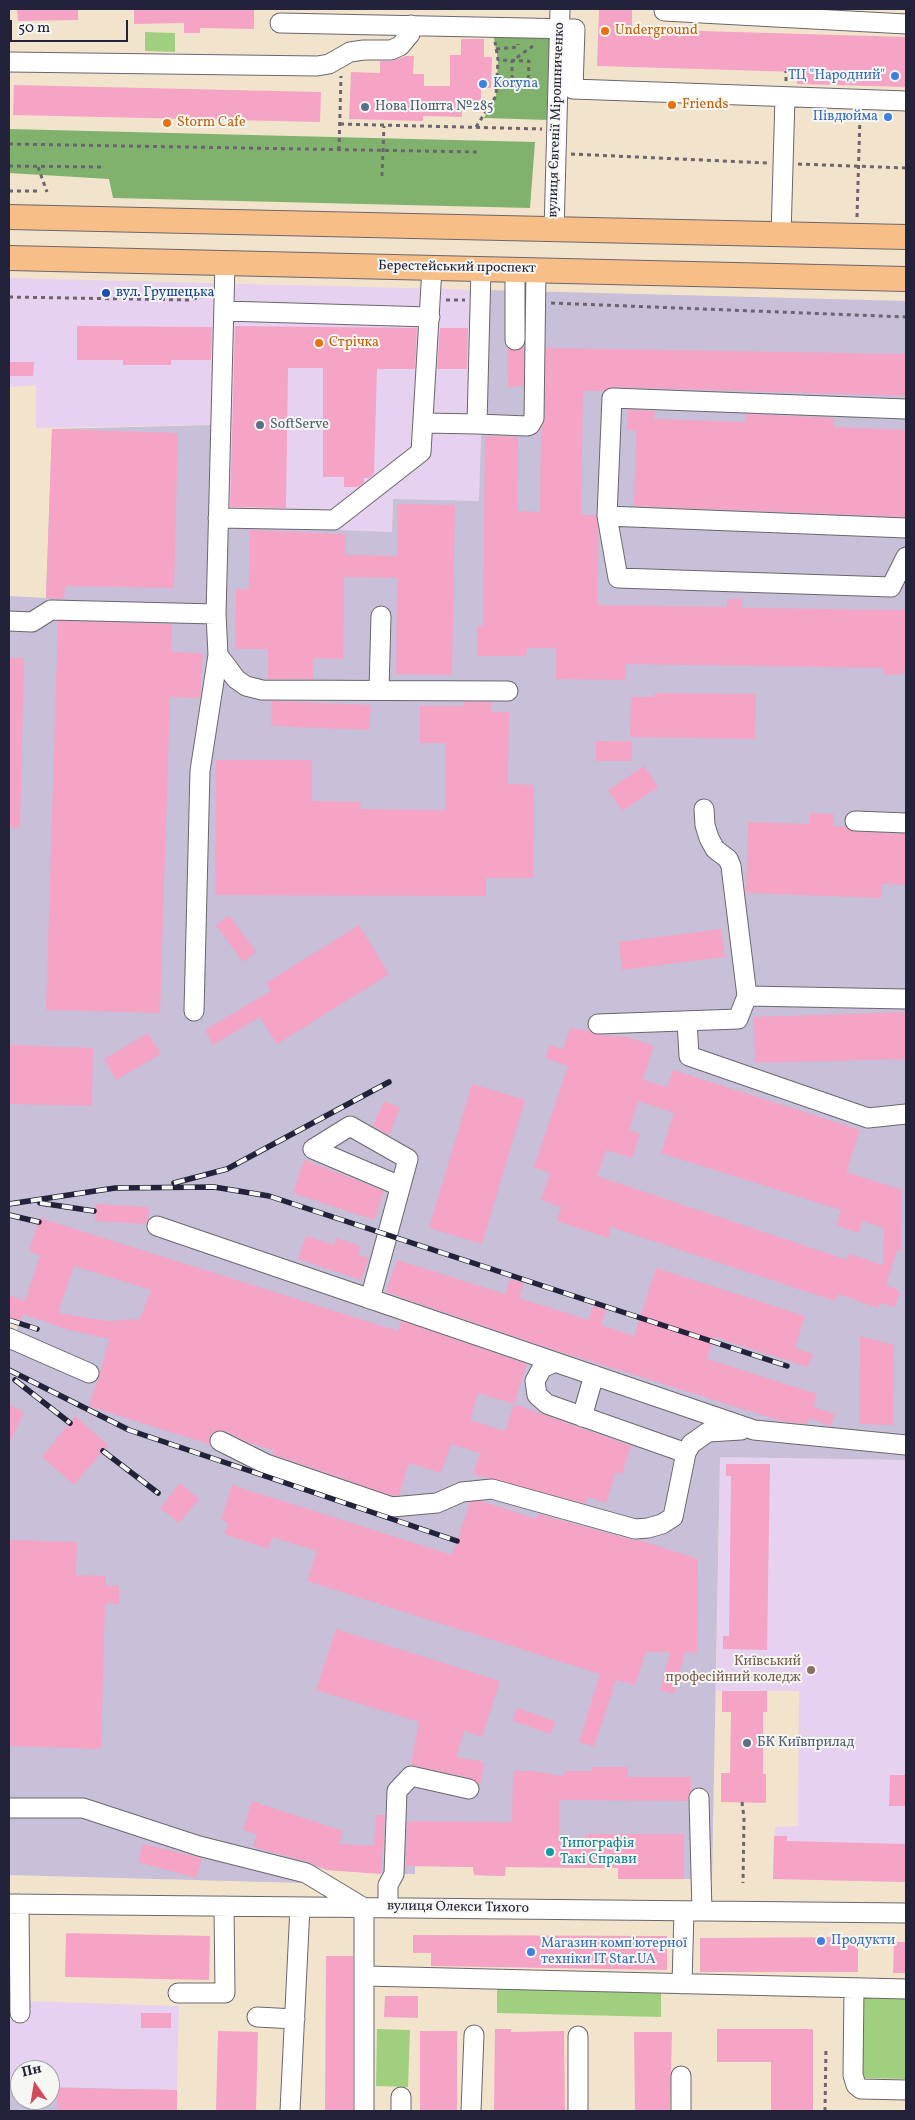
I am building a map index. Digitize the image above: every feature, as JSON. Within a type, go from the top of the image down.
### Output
[{"type":"main road","points":[[9,217],[554,231],[906,237]]},
{"type":"main road","name":"Берестейський проспект","points":[[9,258],[906,279]]},
{"type":"street","name":"вулиця Євгенії Мірошниченко","points":[[554,231],[560,9]]},
{"type":"street","points":[[664,12],[789,13],[906,24]]},
{"type":"street","points":[[280,23],[575,29],[573,89],[906,101]]},
{"type":"street","points":[[9,62],[317,66],[329,64],[350,52],[391,50],[400,46],[410,34],[411,25]]},
{"type":"street","points":[[781,236],[785,97]]},
{"type":"street","points":[[194,1011],[200,771],[218,655],[216,614],[225,263]]},
{"type":"street","points":[[218,518],[336,520],[421,452],[432,268]]},
{"type":"street","points":[[477,424],[481,269]]},
{"type":"street","points":[[424,423],[527,426],[532,422],[536,302],[526,270]]},
{"type":"street","points":[[515,340],[526,270]]},
{"type":"street","points":[[224,303],[430,309]]},
{"type":"street","points":[[906,409],[612,398],[607,516],[618,578],[891,587],[906,557]]},
{"type":"street","points":[[607,516],[906,528]]},
{"type":"street","points":[[9,621],[32,622],[51,610],[216,614]]},
{"type":"street","points":[[379,690],[381,616]]},
{"type":"street","points":[[218,655],[236,679],[246,686],[262,690],[508,691]]},
{"type":"street","points":[[598,1024],[738,1019],[747,996],[731,866],[728,859],[715,848],[709,838],[705,825],[704,809]]},
{"type":"street","points":[[855,821],[906,822]]},
{"type":"street","points":[[747,996],[906,999]]},
{"type":"street","points":[[687,1021],[689,1056],[868,1118],[906,1114]]},
{"type":"street","points":[[370,1299],[400,1186]]},
{"type":"street","points":[[157,1226],[754,1430]]},
{"type":"street","points":[[9,1338],[89,1373]]},
{"type":"street","points":[[554,1362],[542,1368],[535,1381],[537,1395],[547,1404],[686,1453]]},
{"type":"street","points":[[582,1416],[594,1375]]},
{"type":"street","points":[[220,1441],[266,1464],[392,1507],[438,1503],[462,1492],[492,1490],[635,1529],[662,1524],[673,1516],[686,1453],[691,1444],[708,1432],[754,1430],[906,1445]]},
{"type":"street","points":[[388,1908],[388,1885],[394,1874],[397,1791],[411,1776],[469,1789]]},
{"type":"street","points":[[682,1984],[693,1911],[698,1798]]},
{"type":"street","points":[[9,1808],[83,1808],[199,1846],[306,1873],[364,1908],[364,2111]]},
{"type":"street","points":[[14,1904],[20,2013]]},
{"type":"street","name":"вулиця Олекси Тихого","points":[[14,1904],[906,1913]]},
{"type":"street","points":[[178,1993],[225,1993],[224,1906]]},
{"type":"street","points":[[290,2111],[300,1907]]},
{"type":"street","points":[[365,1976],[906,1989]]},
{"type":"street","points":[[854,1988],[853,2075],[856,2085],[861,2089],[906,2090]]},
{"type":"street","points":[[257,2017],[295,2019]]},
{"type":"street","points":[[471,2111],[474,2035]]},
{"type":"street","points":[[578,2036],[578,2111]]},
{"type":"street","points":[[681,2076],[681,2111]]},
{"type":"path","points":[[475,128],[496,96],[498,60],[492,27]]},
{"type":"path","points":[[512,61],[539,41]]},
{"type":"path","points":[[496,86],[528,87],[529,61],[498,60]]},
{"type":"path","points":[[512,61],[512,87]]},
{"type":"path","points":[[857,218],[861,99]]},
{"type":"path","points":[[339,150],[340,124],[538,129]]},
{"type":"path","points":[[382,176],[384,126]]},
{"type":"path","points":[[9,144],[480,152]]},
{"type":"path","points":[[571,145],[570,154],[906,168]]},
{"type":"path","points":[[9,166],[104,167]]},
{"type":"path","points":[[38,167],[47,192]]},
{"type":"path","points":[[9,191],[40,191]]},
{"type":"path","points":[[9,297],[189,300],[210,295],[224,303]]},
{"type":"path","points":[[430,309],[480,300]]},
{"type":"path","points":[[536,302],[906,317]]},
{"type":"path","points":[[742,1802],[744,1818],[743,1883]]},
{"type":"path","points":[[825,2111],[826,2048]]},
{"type":"shaded area","points":[[9,278],[485,290],[479,502],[393,499],[392,532],[210,525],[213,425],[36,428],[36,385],[9,387]]},
{"type":"shaded area","points":[[485,290],[906,301],[906,1460],[720,1457],[712,1879],[618,1879],[618,1868],[506,1867],[505,1876],[474,1875],[473,1867],[415,1866],[415,1874],[394,1874],[327,1870],[309,1865],[304,1883],[9,1875],[9,1353],[19,1323],[9,1318],[9,596],[46,598],[52,429],[213,425],[210,525],[392,532],[393,499],[479,501]]},
{"type":"shaded area","name":"Київський професійний коледж","points":[[720,1456],[906,1460],[906,1882],[773,1879],[775,1827],[798,1826],[799,1691],[716,1691]]},
{"type":"shaded area","points":[[9,1930],[25,1930],[26,2001],[179,2006],[177,2090],[60,2087],[60,2060],[10,2060],[9,2087]]},
{"type":"shaded area","points":[[9,2087],[10,2110],[60,2110],[60,2087],[177,2090],[177,2111],[9,2111]]},
{"type":"green space","points":[[145,32],[175,33],[175,52],[145,51]]},
{"type":"green space","points":[[493,33],[551,34],[549,120],[484,118],[496,96],[498,60]]},
{"type":"green space","points":[[9,129],[535,142],[530,208],[113,198],[109,179],[9,173]]},
{"type":"green space","points":[[497,1984],[661,1988],[661,2017],[497,2013]]},
{"type":"green space","points":[[863,1998],[906,1999],[906,2079],[862,2078]]},
{"type":"green space","points":[[377,2029],[410,2030],[408,2087],[376,2086]]},
{"type":"building","points":[[17,9],[78,9],[78,20],[18,21]]},
{"type":"building","points":[[134,9],[254,9],[254,29],[200,28],[200,33],[184,33],[184,23],[134,24]]},
{"type":"building","points":[[599,9],[632,9],[632,29],[906,37],[906,87],[797,84],[797,72],[597,66]]},
{"type":"building","points":[[461,39],[484,39],[484,57],[492,57],[491,88],[481,88],[481,103],[462,103],[462,117],[423,116],[423,121],[349,119],[351,72],[380,73],[380,61],[391,61],[406,56],[414,56],[413,74],[424,74],[424,86],[450,86],[450,55],[461,55]]},
{"type":"building","points":[[14,85],[321,92],[320,122],[13,115]]},
{"type":"building","points":[[77,326],[212,327],[211,360],[171,360],[171,365],[123,365],[123,360],[77,360]]},
{"type":"building","points":[[235,326],[417,328],[415,369],[377,369],[374,474],[369,478],[364,478],[364,483],[358,487],[344,487],[344,477],[323,477],[323,368],[288,368],[286,508],[230,507]]},
{"type":"building","points":[[440,328],[468,328],[467,369],[437,369]]},
{"type":"building","points":[[507,347],[515,351],[524,347],[523,386],[508,387]]},
{"type":"building","points":[[546,348],[906,354],[906,396],[612,387],[604,391],[583,391],[581,515],[596,515],[598,532],[597,605],[727,607],[727,599],[742,599],[741,608],[906,610],[906,667],[903,674],[884,675],[884,668],[626,664],[625,680],[556,679],[556,648],[527,648],[526,656],[477,656],[477,626],[483,626],[485,436],[518,437],[517,511],[540,512],[541,428],[545,418]]},
{"type":"building","points":[[9,362],[34,362],[33,376],[9,376]]},
{"type":"building","points":[[628,410],[655,411],[654,419],[746,422],[746,414],[834,418],[834,427],[906,430],[906,517],[634,506],[636,431],[627,430]]},
{"type":"building","points":[[52,429],[178,433],[174,588],[65,586],[64,599],[46,598]]},
{"type":"building","points":[[397,504],[455,505],[452,675],[396,674],[397,578],[344,577],[343,659],[313,658],[313,679],[268,679],[268,649],[235,649],[236,589],[249,589],[250,530],[346,534],[345,555],[397,556]]},
{"type":"building","points":[[58,621],[172,624],[171,652],[203,653],[200,698],[170,697],[160,1013],[46,1010]]},
{"type":"building","points":[[9,658],[24,658],[20,828],[9,827]]},
{"type":"building","points":[[655,693],[756,694],[755,739],[630,737],[631,697],[654,697]]},
{"type":"building","points":[[271,701],[371,705],[369,730],[271,726]]},
{"type":"building","points":[[464,702],[491,702],[491,712],[509,712],[508,784],[534,785],[533,878],[486,878],[486,896],[215,895],[216,760],[312,760],[312,801],[361,802],[360,809],[445,810],[445,743],[420,743],[420,706],[464,706]]},
{"type":"building","points":[[596,741],[632,741],[632,761],[596,761]]},
{"type":"building","points":[[644,766],[658,787],[622,811],[608,790]]},
{"type":"building","points":[[810,813],[834,814],[833,826],[845,827],[854,832],[906,834],[906,885],[882,884],[881,898],[746,893],[748,822],[810,824]]},
{"type":"building","points":[[229,915],[256,952],[243,962],[216,925]]},
{"type":"building","points":[[359,925],[389,974],[277,1044],[260,1017],[213,1045],[205,1030],[271,991],[266,983]]},
{"type":"building","points":[[721,929],[725,957],[622,970],[619,942]]},
{"type":"building","points":[[906,1012],[906,1059],[755,1063],[754,1017]]},
{"type":"building","points":[[570,1028],[590,1031],[598,1035],[627,1037],[654,1046],[643,1080],[667,1087],[673,1070],[860,1130],[846,1172],[902,1190],[901,1250],[897,1250],[886,1285],[900,1291],[895,1307],[880,1303],[878,1308],[838,1294],[835,1301],[611,1227],[608,1238],[557,1221],[561,1207],[541,1200],[550,1173],[534,1167],[568,1066],[545,1058],[550,1045],[563,1049]],"holes":[[[638,1101],[674,1113],[661,1153],[841,1210],[836,1225],[859,1233],[862,1221],[884,1228],[883,1265],[849,1254],[847,1260],[597,1176],[606,1150],[632,1158],[640,1134],[629,1130]]]},
{"type":"building","points":[[148,1033],[161,1054],[116,1080],[104,1059]]},
{"type":"building","points":[[9,1045],[93,1048],[92,1106],[9,1104]]},
{"type":"building","points":[[472,1084],[525,1100],[482,1244],[429,1228]]},
{"type":"building","points":[[384,1101],[400,1108],[389,1135],[373,1126]]},
{"type":"building","points":[[304,1160],[384,1191],[374,1220],[293,1193]]},
{"type":"building","points":[[96,1204],[149,1207],[148,1219],[146,1224],[95,1221]]},
{"type":"building","points":[[40,1218],[398,1331],[401,1321],[527,1364],[514,1404],[631,1446],[622,1474],[616,1472],[606,1503],[588,1497],[586,1504],[473,1474],[480,1453],[451,1444],[441,1473],[409,1463],[399,1495],[393,1496],[272,1454],[273,1450],[249,1443],[225,1431],[213,1432],[210,1436],[209,1444],[88,1406],[99,1377],[109,1339],[69,1330],[23,1314],[19,1322],[9,1318],[9,1295],[25,1301],[40,1255],[29,1251]],"holes":[[[74,1266],[151,1290],[140,1319],[107,1321],[58,1313]],[[478,1393],[514,1404],[505,1431],[470,1420]]]},
{"type":"building","points":[[306,1236],[334,1245],[337,1238],[360,1246],[358,1255],[369,1258],[361,1280],[298,1259]]},
{"type":"building","points":[[397,1260],[505,1294],[510,1279],[524,1283],[519,1298],[588,1320],[593,1306],[606,1310],[601,1325],[634,1336],[656,1268],[805,1316],[795,1348],[813,1354],[808,1367],[714,1337],[707,1359],[817,1394],[813,1407],[835,1414],[831,1426],[809,1418],[807,1424],[781,1421],[533,1343],[386,1292]]},
{"type":"building","points":[[860,1336],[894,1345],[893,1425],[859,1424]]},
{"type":"building","points":[[9,1405],[24,1412],[9,1444]]},
{"type":"building","points":[[75,1416],[108,1445],[74,1485],[42,1457]]},
{"type":"building","points":[[726,1464],[770,1464],[767,1650],[723,1649],[723,1636],[729,1636],[731,1476],[726,1476]]},
{"type":"building","points":[[180,1483],[199,1499],[179,1523],[160,1508]]},
{"type":"building","points":[[232,1485],[452,1555],[470,1502],[481,1501],[536,1519],[538,1514],[632,1540],[639,1540],[698,1559],[697,1653],[685,1652],[674,1694],[660,1690],[670,1652],[646,1652],[635,1685],[616,1680],[594,1747],[579,1742],[600,1674],[307,1581],[317,1551],[272,1537],[269,1549],[224,1534],[228,1523],[221,1520]]},
{"type":"building","points":[[9,1540],[77,1542],[76,1575],[106,1576],[106,1586],[119,1586],[119,1604],[105,1603],[101,1749],[9,1746]]},
{"type":"building","points":[[336,1629],[500,1681],[482,1737],[464,1731],[456,1757],[484,1762],[480,1786],[471,1778],[411,1765],[419,1722],[316,1690]]},
{"type":"building","name":"БК Київприлад","points":[[722,1691],[767,1691],[767,1712],[763,1712],[763,1774],[766,1774],[766,1803],[721,1802],[721,1773],[730,1773],[731,1712],[722,1712]]},
{"type":"building","points":[[517,1708],[555,1721],[551,1734],[513,1721]]},
{"type":"building","name":"Типографія Такі Справи","points":[[592,1767],[628,1767],[628,1777],[691,1777],[691,1791],[688,1801],[559,1800],[559,1838],[585,1838],[585,1834],[684,1834],[684,1879],[618,1879],[618,1868],[505,1867],[505,1876],[474,1875],[473,1867],[406,1866],[407,1821],[512,1822],[513,1771],[533,1771],[563,1776],[565,1771],[592,1771]]},
{"type":"building","points":[[890,1775],[906,1775],[906,1806],[889,1806]]},
{"type":"building","points":[[252,1801],[343,1831],[339,1844],[374,1846],[376,1815],[385,1815],[381,1874],[327,1870],[309,1862],[253,1847],[257,1834],[243,1830]]},
{"type":"building","points":[[774,1836],[787,1836],[787,1841],[906,1844],[906,1882],[773,1879]]},
{"type":"building","points":[[143,1844],[202,1858],[196,1878],[138,1862]]},
{"type":"building","points":[[66,1933],[210,1936],[209,1980],[65,1977]]},
{"type":"building","points":[[413,1935],[667,1936],[667,1970],[431,1966],[431,1953],[413,1953]]},
{"type":"building","points":[[858,1937],[858,1972],[700,1972],[700,1938]]},
{"type":"building","points":[[894,1942],[906,1942],[906,1973],[893,1973]]},
{"type":"building","points":[[326,1956],[353,1956],[353,2111],[325,2111]]},
{"type":"building","points":[[385,1996],[418,1996],[418,2018],[384,2017]]},
{"type":"building","points":[[141,2013],[171,2013],[171,2028],[141,2028]]},
{"type":"building","points":[[495,2029],[511,2029],[511,2032],[564,2031],[565,2111],[494,2111]]},
{"type":"building","points":[[717,2029],[813,2029],[813,2111],[771,2111],[771,2062],[717,2062]]},
{"type":"building","points":[[218,2031],[258,2032],[256,2111],[216,2111]]},
{"type":"building","points":[[420,2031],[457,2031],[457,2111],[420,2111]]},
{"type":"building","points":[[634,2032],[672,2032],[670,2111],[635,2111]]},
{"type":"building","points":[[60,2088],[177,2090],[177,2111],[57,2111],[60,2110]]},
{"type":"railway","points":[[174,1183],[227,1169],[389,1082]]},
{"type":"railway","points":[[9,1204],[115,1188],[214,1187],[269,1196],[787,1366]]},
{"type":"railway","points":[[40,1203],[94,1211]]},
{"type":"railway","points":[[9,1215],[39,1222]]},
{"type":"railway","points":[[9,1320],[37,1329]]},
{"type":"railway","points":[[9,1370],[129,1430],[457,1541]]},
{"type":"railway","points":[[15,1380],[70,1423]]},
{"type":"railway","points":[[103,1451],[158,1493]]},
{"type":"place","name":"Underground","points":[[605,31]]},
{"type":"place","name":"ТЦ \"Народний\"","points":[[895,76]]},
{"type":"place","name":"Koryna","points":[[483,84]]},
{"type":"place","name":"Friends","points":[[672,105]]},
{"type":"place","name":"Нова Пошта №285","points":[[365,107]]},
{"type":"place","name":"Півдюйма","points":[[888,117]]},
{"type":"place","name":"Storm Cafe","points":[[167,123]]},
{"type":"place","name":"вул. Грушецька","points":[[106,293]]},
{"type":"place","name":"Стрічка","points":[[319,343]]},
{"type":"place","name":"SoftServe","points":[[260,425]]},
{"type":"place","name":"Київський професійний коледж","points":[[811,1670]]},
{"type":"place","name":"БК Київприлад","points":[[747,1743]]},
{"type":"place","name":"Типографія Такі Справи","points":[[550,1852]]},
{"type":"place","name":"Продукти","points":[[821,1941]]},
{"type":"place","name":"Магазин комп'ютерної техніки IT Star.UA","points":[[531,1952]]}]
